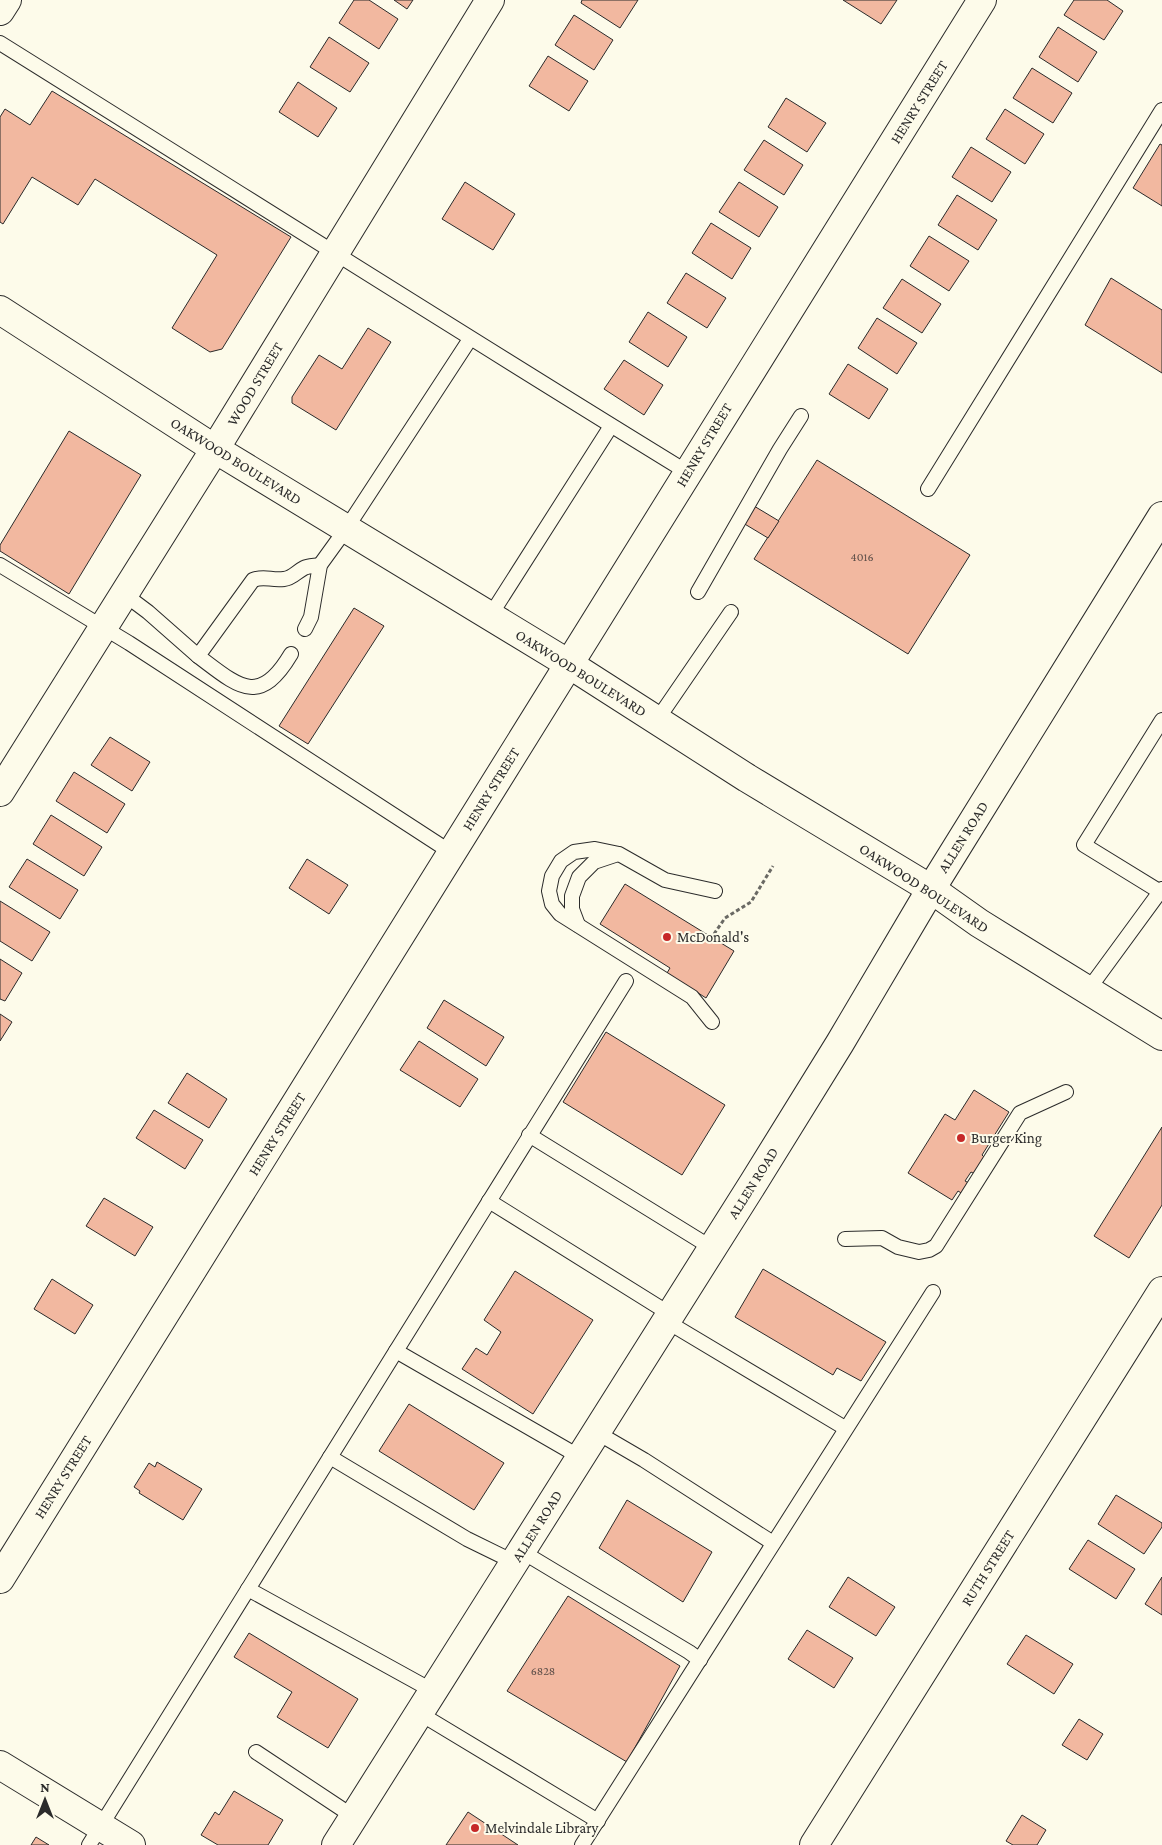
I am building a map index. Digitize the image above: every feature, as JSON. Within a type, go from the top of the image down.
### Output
[{"type":"street","points":[[0,11],[7,0]]},
{"type":"street","name":"WOOD STREET","points":[[0,792],[215,449],[490,0]]},
{"type":"street","name":"HENRY STREET","points":[[0,1579],[982,0]]},
{"type":"street","name":"OAKWOOD BOULEVARD","points":[[0,310],[215,449],[569,664],[747,778],[931,889],[978,923],[1162,1036]]},
{"type":"street","name":"ALLEN ROAD","points":[[336,1845],[840,1043],[931,889],[1162,516]]},
{"type":"street","name":"RUTH STREET","points":[[814,1845],[1161,1293]]},
{"type":"street","points":[[0,1765],[94,1836],[131,1845]]},
{"type":"lane","points":[[0,44],[336,252],[470,339],[687,472]]},
{"type":"lane","points":[[928,489],[1162,110]]},
{"type":"lane","points":[[305,629],[311,618],[320,565],[346,529],[470,339]]},
{"type":"lane","points":[[698,592],[801,416]]},
{"type":"lane","points":[[490,616],[611,426]]},
{"type":"lane","points":[[0,565],[103,627],[452,853]]},
{"type":"lane","points":[[198,656],[253,580],[262,577],[274,580],[284,579],[292,577],[304,568],[320,565]]},
{"type":"lane","points":[[124,594],[148,612],[198,656],[234,683],[245,687],[257,687],[271,681],[282,669],[291,654]]},
{"type":"lane","points":[[657,720],[731,612]]},
{"type":"lane","points":[[1088,990],[1161,891],[1084,845],[1162,720]]},
{"type":"lane","points":[[712,1022],[692,997],[560,914],[552,904],[549,892],[552,876],[561,861],[574,852],[595,848],[619,854],[665,880],[715,891]]},
{"type":"lane","points":[[578,925],[572,909],[572,896],[579,877],[594,862],[619,854]]},
{"type":"lane","points":[[94,1836],[626,981]]},
{"type":"lane","points":[[845,1238],[882,1238],[898,1247],[919,1252],[936,1246],[942,1240],[1020,1113],[1066,1092]]},
{"type":"lane","points":[[530,1135],[712,1248]]},
{"type":"lane","points":[[489,1201],[668,1318],[845,1428]]},
{"type":"lane","points":[[582,1845],[933,1292]]},
{"type":"lane","points":[[396,1350],[580,1457]]},
{"type":"lane","points":[[596,1432],[644,1460],[773,1543]]},
{"type":"lane","points":[[330,1457],[467,1539],[518,1557],[689,1652],[700,1660]]},
{"type":"lane","points":[[248,1589],[426,1702],[598,1821]]},
{"type":"lane","points":[[256,1752],[354,1817]]},
{"type":"path","points":[[714,934],[725,918],[751,902],[773,866]]},
{"type":"building","points":[[354,0],[369,0],[398,19],[379,49],[339,23]]},
{"type":"building","points":[[394,0],[413,0],[407,9]]},
{"type":"building","points":[[582,0],[638,0],[620,28],[581,3]]},
{"type":"building","points":[[843,0],[897,0],[881,24]]},
{"type":"building","points":[[1074,0],[1107,0],[1123,11],[1104,40],[1064,15]]},
{"type":"building","points":[[574,15],[613,40],[594,70],[555,45]]},
{"type":"building","points":[[1058,27],[1097,52],[1078,82],[1039,57]]},
{"type":"building","points":[[329,37],[369,63],[350,92],[310,67]]},
{"type":"building","points":[[548,56],[588,81],[569,111],[529,86]]},
{"type":"building","points":[[1032,68],[1072,93],[1053,123],[1013,98]]},
{"type":"building","points":[[298,82],[337,108],[318,137],[279,112]]},
{"type":"building","points":[[52,91],[291,237],[222,349],[210,352],[172,328],[217,255],[95,179],[78,205],[32,177],[3,224],[0,222],[0,117],[5,109],[30,125]]},
{"type":"building","points":[[786,98],[826,123],[807,152],[768,127]]},
{"type":"building","points":[[1005,109],[1044,134],[1025,164],[986,139]]},
{"type":"building","points":[[764,140],[803,165],[784,195],[744,170]]},
{"type":"building","points":[[1160,144],[1162,145],[1162,206],[1133,188]]},
{"type":"building","points":[[971,147],[1011,172],[992,202],[952,177]]},
{"type":"building","points":[[465,182],[515,214],[493,250],[442,219]]},
{"type":"building","points":[[739,182],[778,207],[759,237],[719,212]]},
{"type":"building","points":[[957,195],[997,220],[978,250],[938,225]]},
{"type":"building","points":[[711,223],[751,248],[732,279],[692,253]]},
{"type":"building","points":[[929,236],[969,261],[949,291],[910,266]]},
{"type":"building","points":[[686,273],[726,298],[707,328],[667,303]]},
{"type":"building","points":[[1111,278],[1162,310],[1162,373],[1085,325]]},
{"type":"building","points":[[902,279],[941,304],[922,333],[883,308]]},
{"type":"building","points":[[648,312],[687,337],[668,367],[629,342]]},
{"type":"building","points":[[877,318],[917,343],[897,374],[858,348]]},
{"type":"building","points":[[368,328],[391,342],[336,430],[292,403],[292,397],[319,355],[342,369]]},
{"type":"building","points":[[624,360],[663,385],[644,415],[604,389]]},
{"type":"building","points":[[848,364],[888,389],[869,419],[829,394]]},
{"type":"building","points":[[69,431],[141,475],[69,594],[0,551],[0,545]]},
{"type":"building","points":[[817,460],[970,555],[908,654],[754,559]]},
{"type":"building","points":[[754,506],[779,521],[768,538],[743,523]]},
{"type":"building","points":[[354,608],[384,626],[308,744],[279,726]]},
{"type":"building","points":[[110,737],[150,762],[132,791],[91,765]]},
{"type":"building","points":[[74,772],[125,804],[107,833],[56,801]]},
{"type":"building","points":[[51,815],[102,847],[84,876],[33,844]]},
{"type":"building","points":[[27,859],[78,890],[60,919],[9,887]]},
{"type":"building","points":[[307,859],[348,885],[329,914],[289,888]]},
{"type":"building","name":"McDonald's","points":[[625,884],[734,951],[706,998],[667,973],[670,968],[600,924]]},
{"type":"building","points":[[0,901],[50,932],[32,961],[0,941]]},
{"type":"building","points":[[0,959],[22,973],[5,1001],[0,999]]},
{"type":"building","points":[[444,1000],[504,1037],[486,1066],[427,1028]]},
{"type":"building","points":[[0,1014],[12,1022],[0,1041]]},
{"type":"building","points":[[606,1032],[725,1105],[682,1175],[563,1102]]},
{"type":"building","points":[[419,1041],[478,1079],[460,1107],[400,1070]]},
{"type":"building","points":[[187,1073],[227,1099],[209,1128],[168,1103]]},
{"type":"building","name":"Burger King","points":[[974,1090],[1009,1112],[982,1155],[985,1158],[975,1174],[971,1172],[965,1181],[969,1183],[963,1194],[958,1191],[952,1200],[908,1173],[945,1114],[955,1120]]},
{"type":"building","points":[[154,1110],[203,1140],[185,1169],[136,1138]]},
{"type":"building","points":[[1162,1127],[1162,1205],[1129,1258],[1094,1236]]},
{"type":"building","points":[[104,1198],[153,1227],[135,1256],[86,1226]]},
{"type":"building","points":[[763,1269],[886,1342],[861,1381],[837,1368],[833,1375],[735,1317]]},
{"type":"building","points":[[515,1271],[593,1320],[533,1414],[462,1369],[476,1348],[487,1355],[501,1332],[484,1320]]},
{"type":"building","points":[[52,1279],[93,1305],[75,1334],[34,1309]]},
{"type":"building","points":[[409,1404],[504,1463],[474,1510],[379,1451]]},
{"type":"building","points":[[157,1462],[202,1489],[183,1520],[139,1493],[140,1491],[134,1487],[149,1463],[155,1467]]},
{"type":"building","points":[[1116,1495],[1162,1523],[1162,1527],[1144,1554],[1098,1524]]},
{"type":"building","points":[[627,1500],[712,1552],[683,1602],[599,1548]]},
{"type":"building","points":[[1088,1540],[1135,1569],[1116,1599],[1069,1569]]},
{"type":"building","points":[[848,1577],[895,1607],[876,1636],[829,1607]]},
{"type":"building","points":[[1162,1577],[1162,1615],[1145,1604]]},
{"type":"building","points":[[568,1596],[680,1666],[627,1762],[507,1691]]},
{"type":"building","points":[[807,1630],[853,1658],[834,1688],[788,1659]]},
{"type":"building","points":[[249,1633],[358,1699],[328,1748],[277,1717],[292,1692],[234,1657]]},
{"type":"building","points":[[1026,1635],[1073,1664],[1054,1694],[1007,1664]]},
{"type":"building","points":[[1079,1719],[1103,1734],[1087,1760],[1062,1745]]},
{"type":"building","points":[[234,1791],[283,1820],[268,1845],[218,1845],[201,1835],[215,1812],[219,1815]]},
{"type":"building","name":"Melvindale Library","points":[[468,1812],[518,1845],[446,1845]]},
{"type":"building","points":[[1022,1815],[1046,1830],[1037,1845],[1013,1845],[1006,1841]]},
{"type":"building","points":[[36,1837],[49,1845],[31,1845]]},
{"type":"place","name":"McDonald's","points":[[667,937]]},
{"type":"place","name":"Burger King","points":[[961,1138]]},
{"type":"place","name":"Melvindale Library","points":[[475,1828]]}]
